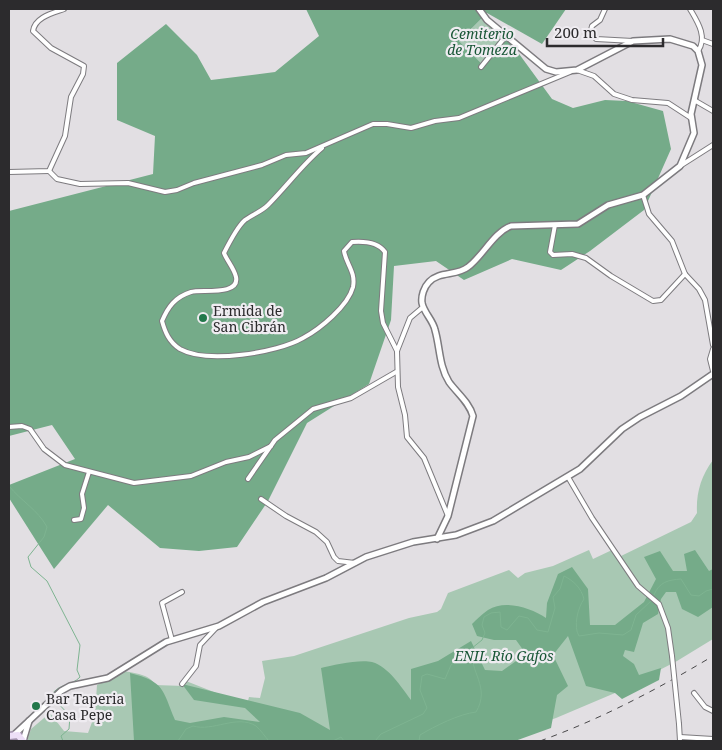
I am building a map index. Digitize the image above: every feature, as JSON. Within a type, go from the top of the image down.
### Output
[{"type":"main road","points":[[11,735],[23,741]]},
{"type":"street","points":[[48,171],[65,136],[71,97],[85,68],[76,60],[51,48],[33,31],[37,22],[46,16],[64,9]]},
{"type":"street","points":[[479,9],[487,20],[546,69],[556,72],[570,72]]},
{"type":"street","points":[[605,9],[600,20],[592,26],[591,30],[596,40],[626,39],[634,41],[670,38],[693,46],[697,50],[702,66],[691,118],[694,133],[685,161]]},
{"type":"street","points":[[690,9],[700,27],[702,41],[697,50]]},
{"type":"street","points":[[481,67],[506,36]]},
{"type":"street","points":[[9,172],[48,171],[60,180],[80,184],[128,184],[166,192],[262,165],[286,155],[306,153],[322,148],[373,124],[411,128],[435,121],[459,118],[577,70],[634,41]]},
{"type":"street","points":[[702,41],[713,44]]},
{"type":"street","points":[[577,70],[594,76],[614,94],[641,101],[668,103],[691,118]]},
{"type":"street","points":[[694,100],[713,112]]},
{"type":"street","points":[[436,539],[448,516],[472,416],[470,409],[448,380],[442,363],[435,330],[423,307],[422,294],[428,282],[438,276],[466,269],[503,229],[511,226],[578,224],[608,205],[643,194],[685,161],[713,144]]},
{"type":"street","points":[[322,148],[305,162],[268,206],[257,215],[246,220],[228,245],[224,253],[236,276],[236,282],[232,287],[217,291],[201,290],[181,296],[168,306],[162,321],[166,336],[180,349],[202,355],[227,356],[249,354],[303,339],[341,308],[348,299],[354,274],[344,251],[352,242],[362,241],[382,247],[385,252],[387,259],[381,311],[383,323],[397,351]]},
{"type":"street","points":[[643,194],[649,214],[672,241],[685,274],[699,289],[705,300],[713,345]]},
{"type":"street","points":[[555,225],[550,247],[550,252],[553,255],[572,254],[586,258],[611,276],[654,302],[660,300],[685,274]]},
{"type":"street","points":[[423,307],[410,318],[397,351],[396,372],[400,400],[405,415],[407,437],[424,458],[448,516]]},
{"type":"street","points":[[11,735],[61,691],[70,686],[108,678],[152,649],[172,640],[216,628],[256,605],[326,578],[355,563],[413,542],[456,535],[494,521],[580,469],[622,429],[646,413],[681,396],[713,373],[710,359],[713,349]]},
{"type":"street","points":[[248,479],[271,446],[293,423],[313,409],[350,398],[396,372]]},
{"type":"street","points":[[9,427],[22,426],[30,429],[44,449],[60,462],[89,472],[104,474],[134,483],[147,483],[191,476],[226,462],[249,457],[271,446]]},
{"type":"street","points":[[74,520],[80,519],[83,514],[82,494],[89,472]]},
{"type":"street","points":[[568,477],[592,518],[638,586],[659,604],[668,628],[680,739],[713,739]]},
{"type":"street","points":[[261,499],[286,516],[316,532],[327,542],[338,561],[355,563]]},
{"type":"street","points":[[172,640],[162,603],[182,592]]},
{"type":"street","points":[[182,684],[196,666],[200,645],[216,628]]},
{"type":"street","points":[[694,693],[705,707],[713,711]]},
{"type":"street","points":[[23,741],[29,721]]},
{"type":"green space","points":[[306,9],[566,9],[542,44],[487,13],[459,41],[483,65],[506,36],[552,99],[573,108],[605,100],[627,101],[663,111],[671,149],[644,210],[590,251],[561,270],[512,259],[464,280],[436,261],[394,266],[391,320],[369,384],[307,423],[268,501],[237,547],[199,551],[160,548],[108,505],[54,569],[9,498],[9,485],[75,459],[52,425],[9,436],[9,211],[153,174],[155,136],[117,120],[117,63],[166,24],[197,55],[211,80],[275,72],[319,36]]},
{"type":"green space","name":"Cemiterio de Tomeza","points":[[482,18],[505,38],[483,65],[459,41]]},
{"type":"green space","name":"ENIL Río Gafos","points":[[713,460],[713,639],[677,661],[615,693],[556,718],[489,741],[27,741],[31,729],[50,713],[64,731],[88,733],[95,714],[97,685],[123,671],[146,676],[155,685],[184,686],[186,681],[224,696],[248,701],[249,697],[260,698],[265,678],[262,661],[294,656],[409,618],[437,612],[441,609],[448,593],[509,570],[518,578],[525,573],[553,566],[589,550],[593,559],[612,550],[618,556],[621,556],[691,522],[697,513],[698,492],[702,479]]},
{"type":"green space","points":[[695,550],[709,571],[713,569],[713,607],[698,617],[682,609],[676,592],[666,592],[661,599],[658,614],[643,623],[634,652],[625,650],[623,656],[634,664],[639,675],[661,668],[659,680],[622,699],[615,693],[586,686],[568,636],[553,655],[568,686],[557,695],[551,728],[515,741],[134,741],[130,673],[150,680],[161,688],[175,720],[190,723],[224,717],[260,722],[245,708],[194,700],[182,684],[300,713],[330,730],[321,668],[354,662],[372,662],[384,668],[411,700],[411,669],[438,661],[471,641],[485,670],[502,671],[526,654],[516,640],[494,640],[477,636],[472,624],[488,610],[502,605],[518,606],[546,618],[547,603],[558,574],[572,567],[588,589],[590,625],[615,625],[644,602],[656,579],[644,557],[660,551],[673,571],[687,571],[684,554]]},
{"type":"waterway","points":[[9,486],[39,516],[47,527],[44,537],[28,557],[31,567],[47,581],[80,645],[77,670],[80,677],[58,688],[51,695]]},
{"type":"waterway","points":[[375,741],[381,734],[423,714],[427,708],[420,690],[422,676],[427,674],[445,679],[451,665],[482,640],[485,633],[482,625],[484,617],[491,613],[500,612],[501,627],[507,630],[519,616],[528,618],[537,630],[548,632],[555,608],[553,597],[560,589],[564,576],[577,585],[584,599],[577,617],[576,628],[579,636],[599,633],[623,635],[631,630],[636,615],[651,601]]},
{"type":"waterway","points":[[654,595],[661,584],[676,579],[681,579],[691,595],[699,596],[713,589]]},
{"type":"waterway","points":[[419,741],[420,735],[433,728],[455,718],[476,712],[480,703],[481,687],[473,665],[472,649]]},
{"type":"waterway","points":[[55,700],[70,716],[69,729],[61,736],[63,741]]},
{"type":"waterway","points":[[178,741],[186,729],[193,726],[209,727],[233,722],[249,723],[256,726],[269,741]]},
{"type":"waterway","points":[[333,741],[341,737],[344,741]]},
{"type":"railway","points":[[540,741],[629,703],[713,656]]},
{"type":"place","name":"Ermida de San Cibrán","points":[[203,318]]},
{"type":"place","name":"Bar Taperia Casa Pepe","points":[[36,706]]}]
